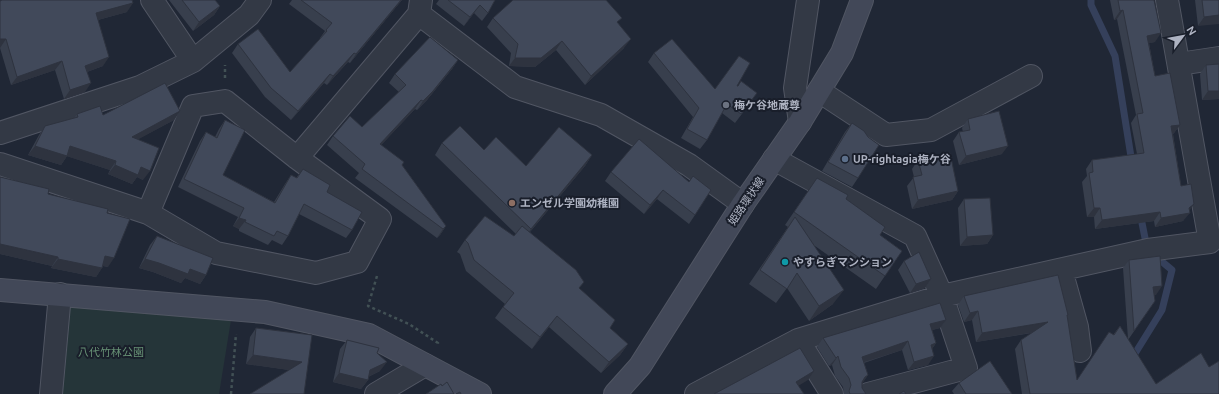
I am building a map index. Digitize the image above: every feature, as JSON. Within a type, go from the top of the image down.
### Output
[{"type":"street","points":[[152,0],[193,61]]},
{"type":"street","points":[[0,132],[140,87],[161,78],[193,61],[249,15],[260,0]]},
{"type":"street","points":[[800,122],[794,88],[808,0]]},
{"type":"street","name":"姫路環状線","points":[[615,394],[640,366],[743,204],[800,122],[842,53],[862,0]]},
{"type":"street","points":[[696,394],[798,340],[942,296],[1148,250],[1210,242],[1167,0]]},
{"type":"street","points":[[297,158],[420,7],[515,87],[601,115],[689,165],[743,204]]},
{"type":"street","points":[[1179,64],[1219,58]]},
{"type":"street","points":[[819,91],[886,135],[931,130],[1031,76]]},
{"type":"street","points":[[0,164],[148,213],[216,253],[316,273],[358,262],[380,219],[297,158],[225,101],[193,106],[148,213]]},
{"type":"street","points":[[774,159],[915,236],[942,296],[966,368],[868,394]]},
{"type":"street","points":[[1062,270],[1077,327],[1080,351]]},
{"type":"street","points":[[0,290],[265,312],[369,335],[480,394]]},
{"type":"street","points":[[51,394],[60,294]]},
{"type":"street","points":[[798,340],[832,394]]},
{"type":"street","points":[[376,394],[425,365]]},
{"type":"path","points":[[358,262],[378,272],[368,306],[409,324],[438,343],[425,365]]},
{"type":"path","points":[[231,394],[238,310]]},
{"type":"green space","name":"八代竹林公園","points":[[66,306],[231,320],[219,394],[59,394]]},
{"type":"building","points":[[132,0],[133,3],[96,13],[109,57],[85,66],[91,83],[70,90],[62,61],[17,77],[6,39],[0,39],[0,1]]},
{"type":"building","points":[[182,0],[215,0],[220,6],[199,22]]},
{"type":"building","points":[[301,0],[401,0],[356,54],[354,53],[333,76],[330,74],[298,111],[271,88],[238,44],[258,29],[290,72],[327,31],[326,30],[332,23]]},
{"type":"building","points":[[448,0],[495,0],[488,13],[480,5],[470,17]]},
{"type":"building","points":[[513,0],[606,0],[622,18],[617,22],[631,39],[591,76],[562,41],[541,58],[515,58],[518,44],[493,18]]},
{"type":"building","points":[[1118,0],[1154,0],[1161,33],[1147,36],[1155,76],[1170,73],[1180,125],[1171,126],[1181,186],[1191,184],[1194,204],[1189,208],[1190,213],[1161,218],[1160,212],[1102,220],[1100,208],[1094,208],[1089,173],[1093,172],[1092,160],[1144,153],[1137,114],[1143,113],[1123,10],[1120,11]]},
{"type":"building","points":[[1202,0],[1219,0],[1219,15],[1204,17]]},
{"type":"building","points":[[430,37],[458,60],[433,91],[423,101],[421,100],[380,144],[404,162],[402,165],[446,226],[443,229],[362,169],[365,164],[333,136],[350,116],[362,127],[406,85],[395,74]]},
{"type":"building","points":[[672,39],[715,89],[739,56],[750,63],[737,86],[741,81],[757,93],[741,114],[727,104],[707,140],[687,129],[699,108],[654,53]]},
{"type":"building","points":[[1219,64],[1219,91],[1208,91],[1206,65]]},
{"type":"building","points":[[165,83],[180,111],[132,137],[159,148],[150,171],[141,167],[138,175],[115,165],[116,161],[70,146],[67,156],[35,146],[45,126],[78,117],[77,114],[100,106],[103,115]]},
{"type":"building","points":[[999,111],[1008,146],[966,156],[959,132],[970,130],[968,119]]},
{"type":"building","points":[[225,120],[245,130],[223,175],[275,203],[291,175],[297,178],[303,169],[330,185],[327,192],[362,212],[352,230],[304,204],[288,236],[277,231],[274,236],[245,222],[246,220],[239,218],[244,208],[184,179],[206,132],[217,138]]},
{"type":"building","points":[[852,123],[864,131],[868,137],[879,145],[858,178],[828,162]]},
{"type":"building","points":[[460,126],[484,150],[496,137],[526,166],[559,127],[592,155],[531,229],[442,143]]},
{"type":"building","points":[[639,139],[689,182],[693,176],[711,190],[695,215],[663,190],[650,205],[611,172]]},
{"type":"building","points":[[950,153],[958,191],[918,200],[913,177],[922,175],[918,160]]},
{"type":"building","points":[[0,177],[49,189],[48,194],[108,209],[107,213],[130,219],[114,258],[105,256],[102,268],[58,259],[58,257],[0,244]]},
{"type":"building","points":[[817,178],[848,195],[846,199],[885,227],[880,235],[902,251],[885,276],[794,212]]},
{"type":"building","points":[[990,198],[993,235],[967,237],[964,199]]},
{"type":"building","points":[[485,216],[514,236],[522,226],[576,270],[584,282],[579,288],[615,320],[610,328],[628,344],[609,362],[557,316],[540,337],[503,307],[514,293],[474,260],[468,243],[465,240]]},
{"type":"building","points":[[795,217],[844,290],[819,306],[797,273],[787,289],[760,270]]},
{"type":"building","points":[[157,236],[213,258],[206,275],[190,269],[188,274],[145,259]]},
{"type":"building","points":[[919,252],[931,279],[916,284],[904,261]]},
{"type":"building","points":[[1160,256],[1162,286],[1153,287],[1155,301],[1134,331],[1129,260]]},
{"type":"building","points":[[1058,275],[1068,315],[1077,380],[1109,332],[1114,335],[1120,326],[1156,384],[1201,353],[1209,367],[1219,361],[1219,394],[1030,394],[1021,340],[1048,322],[982,333],[978,311],[970,313],[964,296]]},
{"type":"building","points":[[940,303],[946,320],[930,324],[936,343],[931,345],[934,356],[914,362],[908,341],[862,357],[868,375],[862,382],[862,388],[866,394],[850,394],[849,391],[851,385],[849,378],[841,367],[838,356],[836,358],[823,338]]},
{"type":"building","points":[[256,328],[312,335],[304,394],[250,394],[302,362],[253,355]]},
{"type":"building","points":[[347,340],[379,348],[377,353],[387,362],[370,370],[368,380],[339,373]]},
{"type":"building","points":[[800,348],[814,371],[796,382],[804,394],[714,394]]},
{"type":"building","points":[[990,361],[1012,394],[966,394],[959,383]]},
{"type":"building","points":[[447,382],[454,394],[426,394],[441,384],[442,386]]},
{"type":"building","points":[[904,391],[906,394],[899,394]]},
{"type":"waterway","points":[[1091,0],[1091,5],[1115,56],[1132,163]]},
{"type":"waterway","points":[[1140,213],[1147,248]]},
{"type":"waterway","points":[[1131,360],[1162,310],[1172,270],[1154,255]]},
{"type":"place","name":"梅ケ谷地蔵尊","points":[[726,105]]},
{"type":"place","name":"UP-rightagia梅ケ谷","points":[[845,159]]},
{"type":"place","name":"エンゼル学園幼稚園","points":[[512,203]]},
{"type":"place","name":"やすらぎマンション","points":[[785,262]]}]
